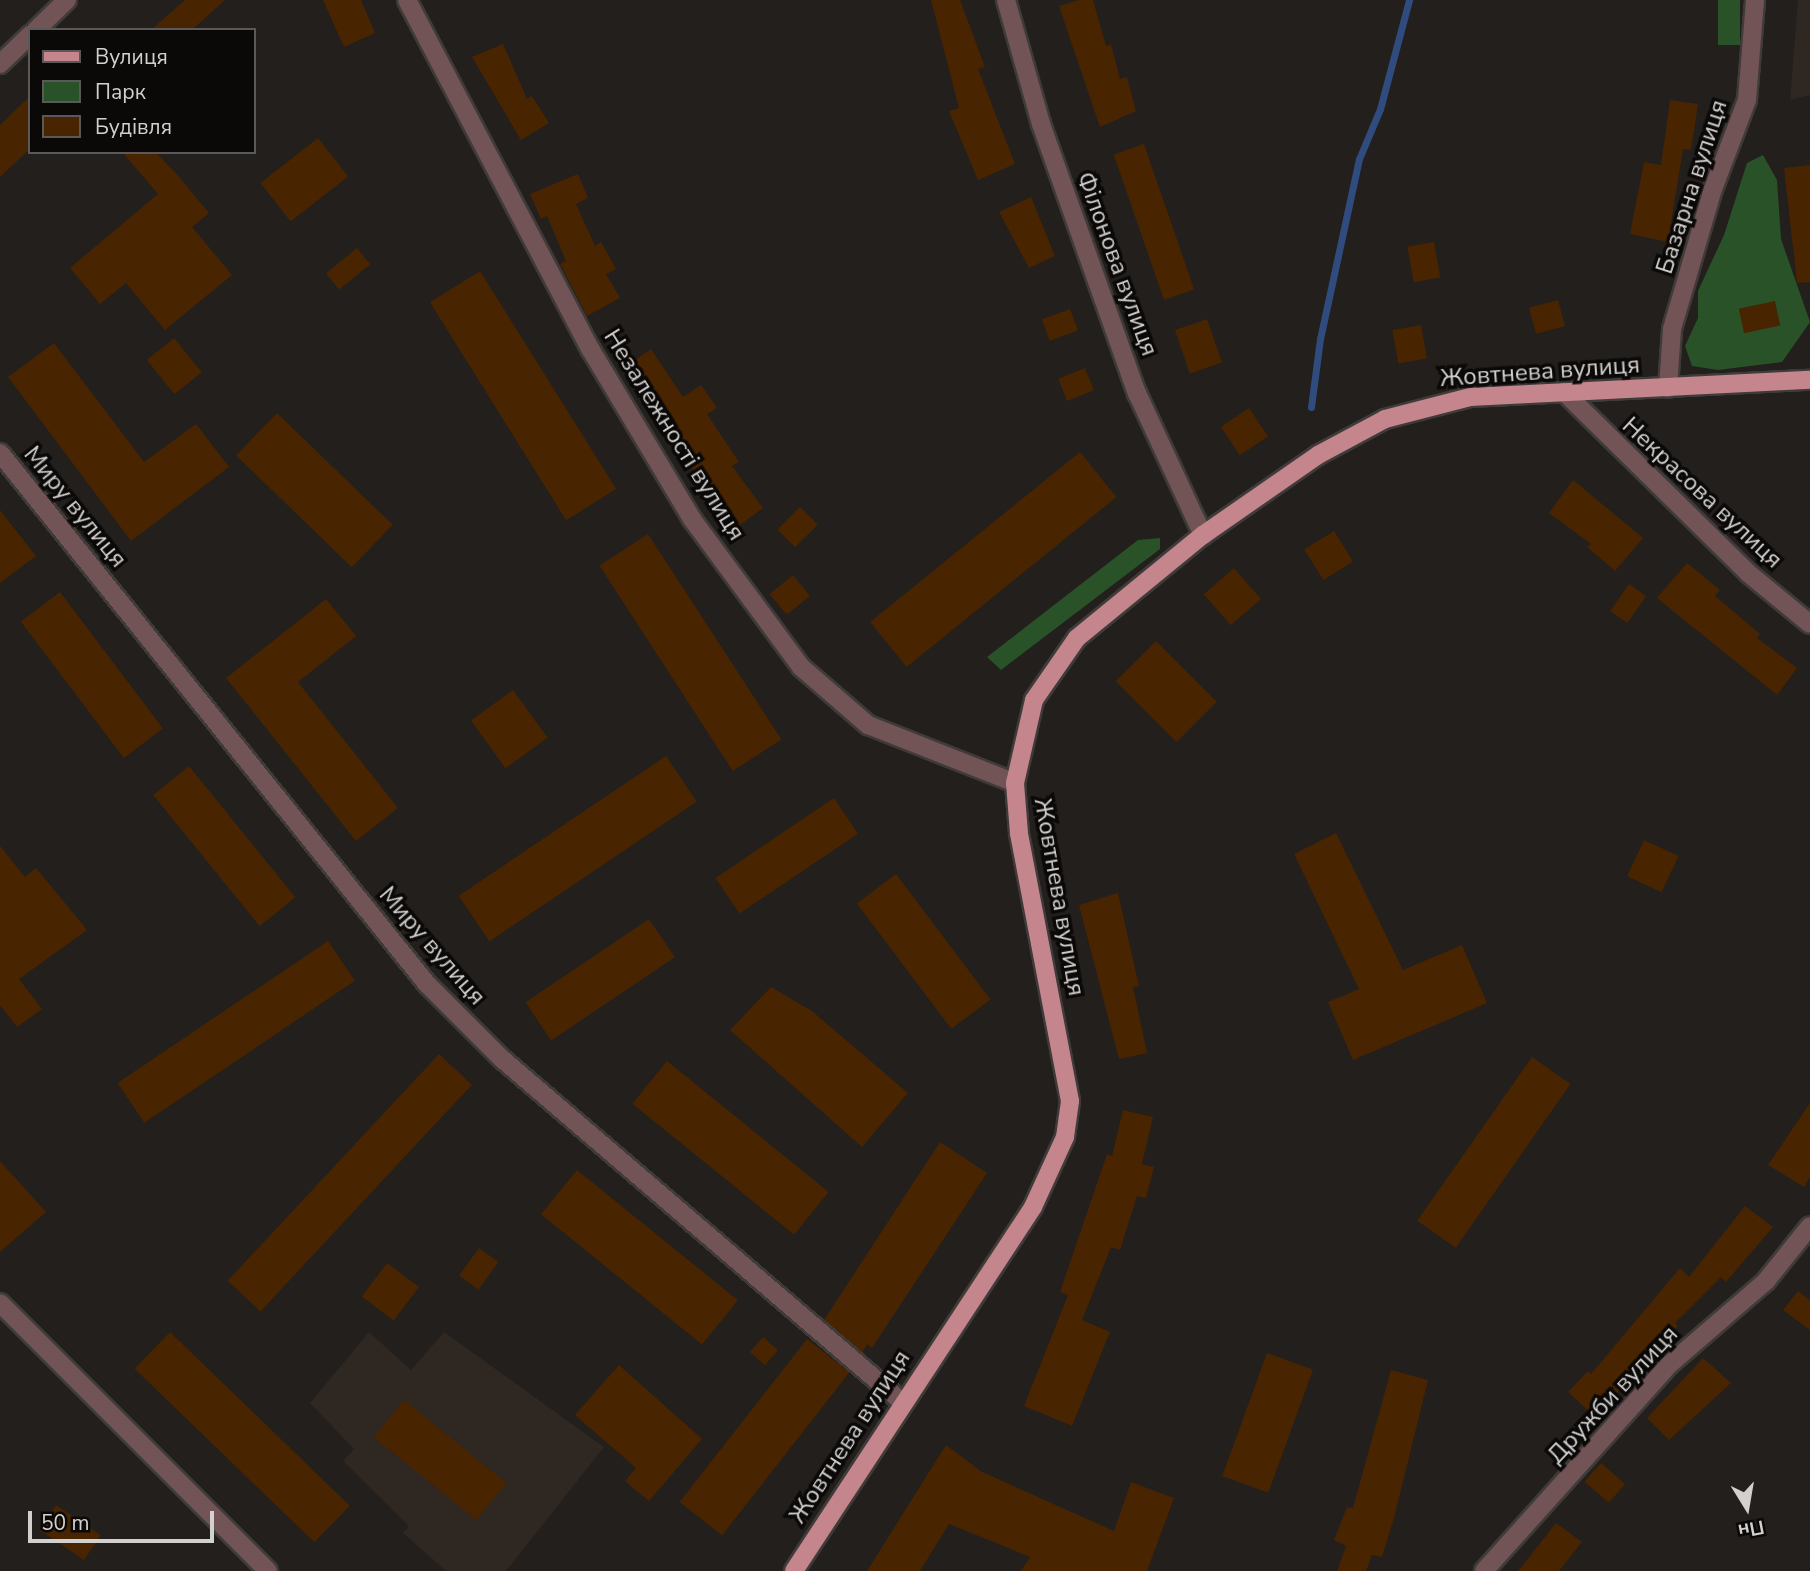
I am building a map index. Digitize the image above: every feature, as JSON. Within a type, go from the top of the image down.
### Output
[{"type":"main road","name":"Жовтнева вулиця","points":[[794,1571],[901,1401],[1033,1207],[1065,1137],[1070,1101],[1019,833],[1016,783],[1034,699],[1077,638],[1203,535],[1318,455],[1385,419],[1469,397],[1810,380]]},
{"type":"street","points":[[38,28],[67,0]]},
{"type":"street","name":"Незалежності вулиця","points":[[407,0],[598,362],[692,519],[801,667],[868,725],[1016,783]]},
{"type":"street","name":"Філонова вулиця","points":[[1006,0],[1041,124],[1137,393],[1203,535]]},
{"type":"street","name":"Базарна вулиця","points":[[1668,388],[1676,316],[1713,189],[1747,100],[1755,0]]},
{"type":"street","points":[[0,64],[28,38]]},
{"type":"street","name":"Некрасова вулиця","points":[[1564,392],[1748,573],[1810,624]]},
{"type":"street","name":"Миру вулиця","points":[[0,453],[427,984],[502,1058],[901,1401]]},
{"type":"street","name":"Дружби вулиця","points":[[1484,1571],[1670,1364],[1766,1281],[1810,1226]]},
{"type":"street","points":[[3,1313],[268,1571]]},
{"type":"shaded area","points":[[1798,0],[1810,0],[1810,95],[1790,100]]},
{"type":"shaded area","points":[[369,1332],[411,1370],[444,1332],[604,1447],[506,1571],[446,1571],[403,1533],[409,1526],[343,1461],[354,1449],[310,1403]]},
{"type":"green space","points":[[1718,0],[1740,0],[1740,45],[1718,45]]},
{"type":"green space","points":[[1763,155],[1777,180],[1781,239],[1810,322],[1782,362],[1718,370],[1692,366],[1685,346],[1698,318],[1698,291],[1724,235],[1747,163]]},
{"type":"green space","points":[[1160,538],[1160,549],[1001,670],[987,657],[1138,540]]},
{"type":"building","points":[[185,0],[225,0],[194,28],[153,28]]},
{"type":"building","points":[[323,0],[361,0],[375,33],[344,47]]},
{"type":"building","points":[[931,0],[960,0],[985,67],[978,69],[1015,164],[978,180],[949,111],[959,108]]},
{"type":"building","points":[[1079,0],[1093,0],[1106,46],[1111,44],[1120,79],[1127,77],[1136,111],[1100,127],[1059,6]]},
{"type":"building","points":[[503,44],[527,99],[532,96],[549,123],[521,140],[472,57]]},
{"type":"building","points":[[28,98],[28,151],[0,177],[0,125]]},
{"type":"building","points":[[1670,100],[1698,104],[1691,150],[1683,149],[1668,242],[1630,234],[1644,162],[1661,165]]},
{"type":"building","points":[[318,138],[348,177],[291,222],[260,183]]},
{"type":"building","points":[[1144,144],[1194,290],[1164,300],[1114,154]]},
{"type":"building","points":[[124,154],[158,154],[179,177],[209,213],[192,227],[232,275],[165,330],[126,283],[100,304],[70,268],[158,194]]},
{"type":"building","points":[[1810,165],[1810,282],[1797,283],[1784,168]]},
{"type":"building","points":[[578,174],[588,198],[576,204],[595,246],[601,242],[616,269],[606,274],[620,298],[587,316],[560,264],[566,261],[547,216],[541,219],[530,194]]},
{"type":"building","points":[[1031,197],[1055,256],[1029,268],[999,212]]},
{"type":"building","points":[[1434,242],[1440,277],[1414,282],[1407,247]]},
{"type":"building","points":[[357,248],[370,264],[339,289],[326,273]]},
{"type":"building","points":[[480,271],[616,489],[566,520],[430,302]]},
{"type":"building","points":[[1558,300],[1565,326],[1536,334],[1529,308]]},
{"type":"building","points":[[1775,301],[1780,325],[1744,333],[1739,309]]},
{"type":"building","points":[[1070,309],[1078,331],[1050,341],[1042,319]]},
{"type":"building","points":[[1207,319],[1222,362],[1190,374],[1175,330]]},
{"type":"building","points":[[1421,325],[1427,358],[1398,364],[1392,330]]},
{"type":"building","points":[[174,338],[202,372],[174,394],[147,360]]},
{"type":"building","points":[[54,343],[144,462],[196,424],[229,467],[131,541],[8,377]]},
{"type":"building","points":[[651,349],[683,397],[701,385],[717,408],[707,414],[739,462],[732,466],[763,508],[733,530],[689,463],[693,461],[625,367]]},
{"type":"building","points":[[1085,368],[1094,390],[1067,401],[1058,379]]},
{"type":"building","points":[[1249,408],[1268,436],[1240,455],[1221,427]]},
{"type":"building","points":[[277,413],[393,525],[352,567],[236,455]]},
{"type":"building","points":[[1080,452],[1117,497],[907,667],[870,622]]},
{"type":"building","points":[[1573,480],[1643,538],[1615,571],[1587,547],[1591,544],[1549,513]]},
{"type":"building","points":[[800,507],[818,525],[795,547],[777,530]]},
{"type":"building","points":[[0,510],[36,556],[0,583]]},
{"type":"building","points":[[1334,531],[1353,562],[1323,580],[1304,550]]},
{"type":"building","points":[[648,534],[781,739],[733,771],[599,566]]},
{"type":"building","points":[[1687,563],[1720,590],[1715,596],[1760,634],[1757,638],[1797,668],[1777,695],[1657,598]]},
{"type":"building","points":[[1234,568],[1261,599],[1231,625],[1204,594]]},
{"type":"building","points":[[793,575],[810,596],[787,615],[770,594]]},
{"type":"building","points":[[1629,584],[1646,596],[1627,623],[1610,611]]},
{"type":"building","points":[[60,592],[163,729],[124,758],[21,621]]},
{"type":"building","points":[[326,599],[356,636],[298,682],[398,808],[356,841],[226,678]]},
{"type":"building","points":[[1156,641],[1217,702],[1177,742],[1116,681]]},
{"type":"building","points":[[513,690],[548,738],[506,768],[471,721]]},
{"type":"building","points":[[666,756],[697,802],[489,941],[459,896]]},
{"type":"building","points":[[189,766],[295,897],[260,926],[153,795]]},
{"type":"building","points":[[834,798],[858,834],[739,914],[715,878]]},
{"type":"building","points":[[1336,833],[1403,970],[1462,945],[1487,1003],[1353,1060],[1328,1002],[1359,989],[1294,854]]},
{"type":"building","points":[[1644,840],[1678,856],[1662,892],[1627,876]]},
{"type":"building","points":[[0,846],[25,877],[36,868],[87,930],[19,979],[42,1009],[17,1027],[0,1005]]},
{"type":"building","points":[[896,874],[990,999],[951,1029],[857,903]]},
{"type":"building","points":[[1118,893],[1139,986],[1133,987],[1147,1053],[1119,1059],[1079,905]]},
{"type":"building","points":[[649,919],[675,957],[551,1040],[525,1002]]},
{"type":"building","points":[[328,941],[355,981],[144,1123],[117,1083]]},
{"type":"building","points":[[771,987],[812,1011],[908,1093],[862,1147],[730,1030]]},
{"type":"building","points":[[439,1054],[472,1085],[260,1311],[228,1281]]},
{"type":"building","points":[[1532,1057],[1571,1084],[1456,1248],[1417,1221]]},
{"type":"building","points":[[667,1061],[829,1192],[794,1235],[632,1104]]},
{"type":"building","points":[[1810,1103],[1810,1177],[1804,1187],[1768,1165]]},
{"type":"building","points":[[1123,1110],[1153,1117],[1142,1164],[1154,1167],[1146,1198],[1137,1196],[1120,1250],[1111,1247],[1082,1320],[1110,1332],[1072,1426],[1024,1406],[1068,1295],[1060,1292],[1107,1154],[1112,1156]]},
{"type":"building","points":[[940,1142],[987,1173],[872,1348],[867,1344],[862,1353],[824,1320]]},
{"type":"building","points":[[0,1161],[46,1212],[0,1252]]},
{"type":"building","points":[[577,1170],[738,1300],[702,1345],[541,1214]]},
{"type":"building","points":[[1745,1206],[1773,1227],[1726,1282],[1721,1277],[1675,1323],[1678,1326],[1595,1417],[1568,1392],[1588,1371],[1591,1374],[1680,1268],[1689,1277]]},
{"type":"building","points":[[479,1248],[498,1262],[478,1290],[459,1276]]},
{"type":"building","points":[[387,1263],[419,1287],[394,1321],[362,1297]]},
{"type":"building","points":[[1798,1291],[1810,1300],[1810,1330],[1783,1310]]},
{"type":"building","points":[[170,1332],[350,1506],[314,1542],[135,1369]]},
{"type":"building","points":[[763,1337],[778,1350],[765,1365],[750,1352]]},
{"type":"building","points":[[807,1339],[850,1372],[722,1535],[680,1502]]},
{"type":"building","points":[[1267,1353],[1313,1370],[1268,1493],[1222,1476]]},
{"type":"building","points":[[1703,1358],[1731,1383],[1669,1440],[1647,1418]]},
{"type":"building","points":[[619,1365],[702,1439],[649,1501],[625,1481],[636,1468],[575,1415]]},
{"type":"building","points":[[1391,1370],[1428,1380],[1394,1518],[1382,1557],[1372,1555],[1366,1571],[1337,1571],[1346,1546],[1334,1540],[1347,1507],[1353,1508]]},
{"type":"building","points":[[404,1400],[507,1483],[476,1520],[374,1437]]},
{"type":"building","points":[[946,1445],[982,1472],[1114,1531],[1131,1482],[1174,1498],[1147,1571],[1021,1571],[1030,1557],[949,1524],[920,1571],[867,1571]]},
{"type":"building","points":[[1601,1463],[1625,1484],[1609,1503],[1585,1482]]},
{"type":"building","points":[[56,1505],[101,1535],[84,1560],[39,1530]]},
{"type":"building","points":[[1556,1523],[1582,1542],[1559,1571],[1518,1571]]},
{"type":"waterway","points":[[1311,407],[1320,339],[1359,159],[1380,109],[1409,0]]}]
